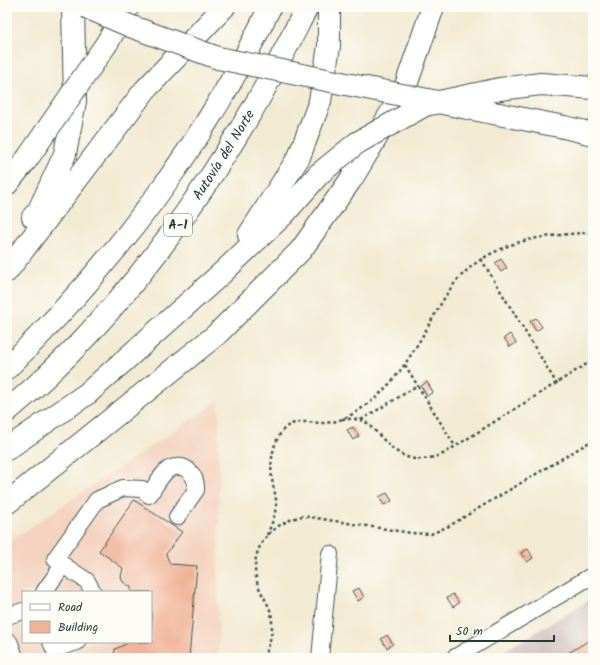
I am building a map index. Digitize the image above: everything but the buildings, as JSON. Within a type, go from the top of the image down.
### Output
[{"type":"highway","points":[[7,253],[39,210],[65,154],[75,101],[73,7]]},
{"type":"highway","points":[[86,7],[130,26],[218,58],[593,134]]},
{"type":"highway","points":[[7,184],[27,159],[107,44],[128,7]]},
{"type":"highway","points":[[7,271],[145,90],[224,7]]},
{"type":"highway","name":"A-1","points":[[7,368],[48,328],[108,259],[167,181],[218,102],[254,40],[270,7]]},
{"type":"highway","name":"Autovía del Norte","points":[[7,411],[77,347],[138,277],[187,212],[249,116],[307,7]]},
{"type":"highway","points":[[222,273],[260,219],[299,157],[320,101],[329,46],[329,7]]},
{"type":"highway","points":[[7,503],[216,335],[300,250],[352,178],[404,91],[433,7]]},
{"type":"highway","points":[[7,449],[88,393],[222,273],[284,214],[319,174],[357,143],[425,105],[500,89],[540,84],[593,88]]},
{"type":"highway","points":[[7,487],[106,422]]},
{"type":"highway","points":[[7,644],[12,658]]},
{"type":"street","points":[[92,591],[87,581],[55,560],[96,500],[123,488],[142,489],[150,494],[163,475],[169,470],[176,467],[183,468],[190,471],[196,483],[193,496],[178,517]]},
{"type":"street","points":[[320,658],[330,554]]},
{"type":"street","points":[[45,591],[63,565]]},
{"type":"street","points":[[454,658],[593,575]]},
{"type":"street","points":[[7,616],[22,611]]},
{"type":"street","points":[[51,643],[54,649],[74,643]]},
{"type":"path","points":[[340,420],[359,410],[380,394],[404,365],[444,300],[462,274],[481,259],[502,248],[526,241],[593,232]]},
{"type":"path","points":[[481,259],[557,384]]},
{"type":"path","points":[[264,658],[269,647],[272,630],[271,614],[257,583],[255,569],[257,555],[267,535],[277,505],[272,478],[272,461],[275,444],[282,431],[290,424],[305,421],[323,423],[340,420],[361,420],[366,422],[393,450],[403,457],[429,459],[455,446],[557,384],[593,360]]},
{"type":"path","points":[[404,365],[455,446]]},
{"type":"path","points":[[361,420],[418,386]]},
{"type":"path","points":[[267,535],[278,525],[290,519],[303,516],[410,533],[431,534],[448,526],[593,440]]},
{"type":"shaded area","points":[[219,401],[218,658],[7,658],[7,543]]},
{"type":"shaded area","points":[[593,598],[593,658],[492,658]]}]
